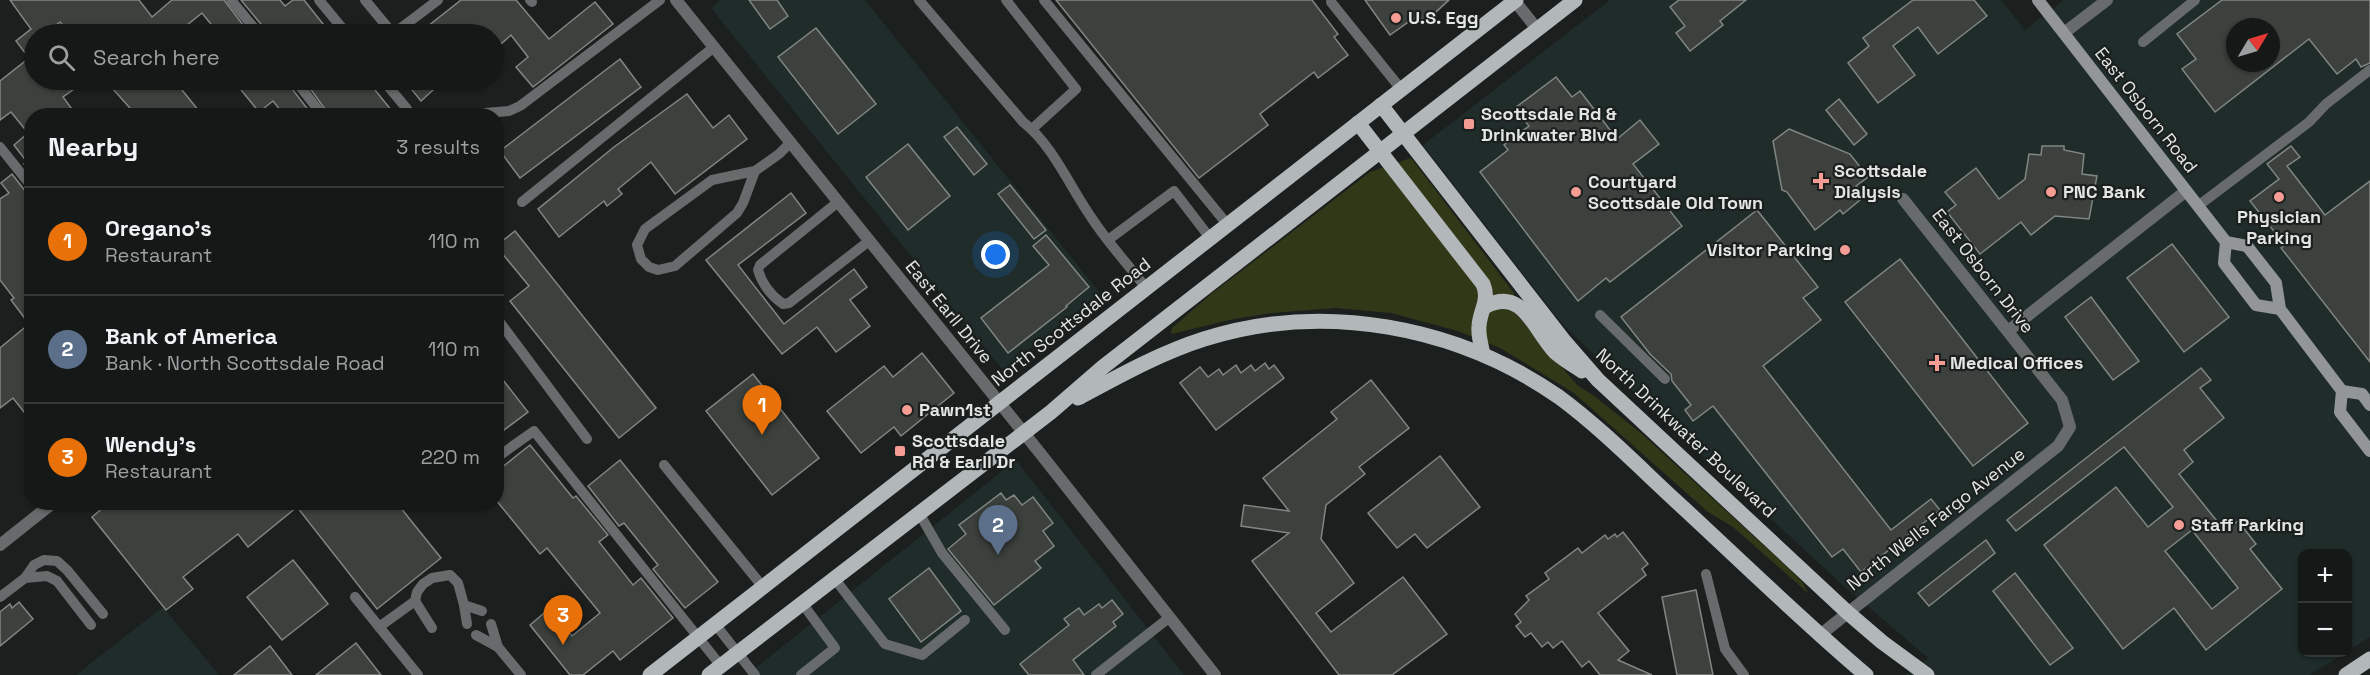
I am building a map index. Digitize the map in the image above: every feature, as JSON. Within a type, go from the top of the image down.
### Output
[{"type":"main road","name":"North Scottsdale Road","points":[[660,672],[715,624],[1515,0]]},
{"type":"main road","points":[[715,670],[1051,412],[1103,368],[1575,0]]},
{"type":"main road","name":"East Osborn Road","points":[[2038,0],[2226,242],[2247,246],[2276,284],[2280,309],[2342,391],[2362,394],[2370,405]]},
{"type":"main road","name":"North Drinkwater Boulevard","points":[[1381,105],[1570,348],[1608,391],[1847,612],[1882,642],[1927,675]]},
{"type":"main road","points":[[1358,123],[1480,279],[1485,289],[1486,306],[1480,316],[1479,327],[1483,354]]},
{"type":"main road","points":[[2226,242],[2224,263],[2256,305],[2280,309]]},
{"type":"main road","points":[[1486,306],[1502,300],[1517,304],[1556,352],[1608,391]]},
{"type":"main road","points":[[1051,412],[1170,351],[1204,339],[1267,325],[1298,321],[1362,323],[1423,334],[1483,354],[1534,381],[1577,412],[1866,675]]},
{"type":"main road","points":[[2342,391],[2340,412],[2370,451]]},
{"type":"main road","points":[[2346,675],[2370,659]]},
{"type":"street","points":[[1515,0],[1537,29]]},
{"type":"street","points":[[2064,33],[2107,0]]},
{"type":"street","name":"East Earll Drive","points":[[680,1],[714,47],[1215,675]]},
{"type":"street","points":[[2008,331],[2186,191]]},
{"type":"street","name":"East Osborn Drive","points":[[1903,199],[2062,400],[2070,427]]},
{"type":"street","name":"North Wells Fargo Avenue","points":[[1820,635],[2058,446],[2070,427]]},
{"type":"street","points":[[0,545],[44,510]]},
{"type":"lane","points":[[231,0],[251,24]]},
{"type":"lane","points":[[319,0],[339,24]]},
{"type":"lane","points":[[365,0],[384,24]]},
{"type":"lane","points":[[406,24],[438,0]]},
{"type":"lane","points":[[504,111],[520,106],[660,0]]},
{"type":"lane","points":[[919,0],[985,80],[1032,129],[1058,164],[1091,218],[1146,288]]},
{"type":"lane","points":[[1006,0],[1076,89],[1032,129]]},
{"type":"lane","points":[[1044,0],[1227,224]]},
{"type":"lane","points":[[2143,42],[2195,0]]},
{"type":"lane","points":[[1331,2],[1401,90]]},
{"type":"lane","points":[[522,202],[714,47]]},
{"type":"lane","points":[[2198,206],[2309,122],[2326,105],[2370,70]]},
{"type":"lane","points":[[303,90],[317,108]]},
{"type":"lane","points":[[391,90],[405,108]]},
{"type":"lane","points":[[755,171],[737,213],[675,266],[658,270],[648,267],[641,259],[637,245],[645,229],[712,180],[755,171],[779,154],[790,142]]},
{"type":"lane","points":[[0,147],[24,177]]},
{"type":"lane","points":[[1108,240],[1174,191],[1210,238]]},
{"type":"lane","points":[[838,202],[760,265],[758,270],[765,285],[783,304],[789,303],[869,241]]},
{"type":"lane","points":[[1600,315],[1665,379]]},
{"type":"lane","points":[[504,329],[587,439]]},
{"type":"lane","points":[[504,452],[534,431],[698,638],[715,670]]},
{"type":"lane","points":[[664,465],[763,587]]},
{"type":"lane","points":[[919,513],[942,553],[1005,630]]},
{"type":"lane","points":[[0,597],[25,578],[33,565],[44,560],[57,561],[103,614]]},
{"type":"lane","points":[[1706,574],[1725,649],[1744,675]]},
{"type":"lane","points":[[379,627],[415,601],[417,592],[423,584],[442,575],[450,575],[458,583],[464,605],[474,618],[464,605]]},
{"type":"lane","points":[[25,578],[47,576],[57,581],[91,624]]},
{"type":"lane","points":[[834,578],[885,644],[922,655],[965,620]]},
{"type":"lane","points":[[355,597],[418,675]]},
{"type":"lane","points":[[415,601],[432,628]]},
{"type":"lane","points":[[801,675],[835,648],[802,603]]},
{"type":"lane","points":[[1096,675],[1170,617]]},
{"type":"lane","points":[[715,624],[754,675]]},
{"type":"lane","points":[[483,630],[521,675]]},
{"type":"shaded area","points":[[720,0],[865,0],[1100,293],[1003,370],[711,8]]},
{"type":"shaded area","points":[[1610,0],[2001,0],[2025,30],[2064,0],[2370,0],[2370,637],[2352,648],[2352,549],[2298,549],[2298,657],[2338,657],[2309,675],[1906,675],[1928,658],[1845,587],[1563,325],[1423,145]]},
{"type":"shaded area","points":[[1016,460],[1184,675],[747,675]]},
{"type":"shaded area","points":[[163,607],[219,675],[76,675]]},
{"type":"green space","points":[[1411,158],[1514,293],[1512,309],[1578,386],[1641,433],[1783,563],[1803,583],[1808,593],[1733,527],[1708,512],[1574,393],[1500,348],[1458,331],[1391,313],[1336,308],[1271,313],[1171,334],[1172,328],[1210,295],[1370,172]]},
{"type":"building","points":[[10,0],[139,0],[152,17],[172,0],[224,0],[242,24],[211,24],[202,13],[188,24],[62,24],[60,22],[57,24],[27,24]]},
{"type":"building","points":[[241,0],[280,0],[285,6],[293,0],[304,0],[323,24],[261,24]]},
{"type":"building","points":[[461,0],[516,0],[549,39],[595,2],[613,24],[533,87],[516,67],[528,57],[511,35],[504,41],[504,24],[431,24]]},
{"type":"building","points":[[749,0],[777,0],[788,16],[770,29]]},
{"type":"building","points":[[1056,0],[1312,0],[1338,34],[1334,37],[1348,55],[1318,78],[1314,72],[1260,114],[1268,125],[1199,178]]},
{"type":"building","name":"U.S. Egg","points":[[1365,0],[1449,0],[1426,21],[1417,16],[1390,35]]},
{"type":"building","points":[[1679,0],[1746,0],[1720,21],[1723,25],[1690,51],[1676,33],[1685,26],[1670,7]]},
{"type":"building","points":[[1913,0],[1974,0],[1987,16],[1938,54],[1918,27],[1893,46],[1915,75],[1878,103],[1848,63],[1869,46],[1863,38]]},
{"type":"building","points":[[2222,0],[2370,0],[2370,63],[2361,67],[2356,59],[2337,74],[2309,39],[2280,62],[2280,18],[2226,18],[2226,72],[2267,72],[2215,112],[2182,69],[2196,59],[2177,34]]},
{"type":"building","points":[[816,28],[876,104],[838,134],[778,57]]},
{"type":"building","points":[[24,35],[24,51],[16,41]]},
{"type":"building","points":[[620,59],[641,87],[520,178],[504,156],[504,148]]},
{"type":"building","points":[[24,62],[24,90],[73,90],[63,97],[71,108],[24,108],[24,128],[11,112],[0,120],[0,81]]},
{"type":"building","name":"Courtyard Scottsdale Old Town","points":[[1556,77],[1572,97],[1580,91],[1617,139],[1640,120],[1659,144],[1633,164],[1682,226],[1610,282],[1606,278],[1578,301],[1480,172],[1508,150],[1504,145],[1529,126],[1515,108]]},
{"type":"building","points":[[114,90],[182,90],[197,108],[130,108]]},
{"type":"building","points":[[241,90],[293,90],[307,108],[279,108],[273,101],[264,108],[256,108]]},
{"type":"building","points":[[311,90],[375,90],[390,108],[324,108]]},
{"type":"building","points":[[412,90],[433,90],[421,101]]},
{"type":"building","points":[[687,94],[713,128],[729,115],[747,139],[675,194],[651,162],[618,189],[622,194],[607,206],[604,201],[559,237],[538,209],[614,147]]},
{"type":"building","points":[[1839,99],[1867,134],[1854,145],[1826,110]]},
{"type":"building","points":[[957,127],[987,164],[974,175],[944,137]]},
{"type":"building","name":"Scottsdale Dialysis","points":[[1789,129],[1850,154],[1868,177],[1856,186],[1865,196],[1843,214],[1840,210],[1815,230],[1787,192],[1782,190],[1773,141]]},
{"type":"building","points":[[24,136],[24,158],[14,145]]},
{"type":"building","points":[[908,144],[950,196],[908,230],[866,177]]},
{"type":"building","name":"PNC Bank","points":[[2042,146],[2064,146],[2064,150],[2084,154],[2082,174],[2097,176],[2089,219],[2055,216],[2031,235],[2021,222],[1980,254],[1947,212],[1956,205],[1945,192],[1976,168],[1999,199],[2025,179],[2029,154],[2041,155]]},
{"type":"building","points":[[2291,146],[2300,157],[2287,166],[2325,215],[2370,181],[2370,362],[2281,248],[2285,245],[2250,201],[2279,179],[2267,164]]},
{"type":"building","points":[[12,174],[24,189],[24,317],[11,300],[14,298],[0,280],[0,199],[9,193],[1,183]]},
{"type":"building","points":[[1010,185],[1046,230],[1034,239],[998,194]]},
{"type":"building","points":[[791,193],[806,213],[738,265],[784,324],[854,269],[867,287],[850,300],[870,326],[836,352],[817,327],[782,354],[706,260]]},
{"type":"building","points":[[1757,210],[1818,287],[1803,298],[1821,320],[1763,366],[1891,530],[1931,499],[1940,510],[1861,572],[1843,549],[1832,557],[1713,406],[1693,421],[1685,410],[1691,405],[1672,381],[1671,374],[1650,354],[1621,317]]},
{"type":"building","points":[[515,231],[656,408],[619,438],[510,301],[529,286],[504,256],[504,240]]},
{"type":"building","points":[[1046,235],[1089,287],[1008,353],[981,318],[1049,265],[1033,246]]},
{"type":"building","points":[[2172,244],[2229,317],[2184,352],[2127,278]]},
{"type":"building","name":"Medical Offices","points":[[1900,259],[2028,423],[1973,466],[1845,302]]},
{"type":"building","points":[[2091,297],[2139,361],[2113,380],[2065,317]]},
{"type":"building","points":[[24,328],[24,412],[13,398],[0,408],[0,348]]},
{"type":"building","name":"Pawn1st","points":[[922,353],[954,393],[901,436],[894,427],[861,453],[827,411],[884,366],[893,377]]},
{"type":"building","points":[[1265,363],[1269,369],[1274,365],[1284,378],[1216,430],[1180,383],[1200,367],[1208,377],[1219,369],[1223,375],[1236,365],[1241,373],[1251,365],[1255,371]]},
{"type":"building","points":[[2201,368],[2211,380],[2200,388],[2224,418],[2184,450],[2193,462],[2179,474],[2225,531],[2238,521],[2256,544],[2250,549],[2282,589],[2206,650],[2174,608],[2123,649],[2044,545],[2116,487],[2148,527],[2173,507],[2124,447],[2016,531],[2007,520]],"holes":[[[2192,530],[2238,588],[2212,609],[2165,551]]]},
{"type":"building","points":[[753,374],[819,458],[772,495],[706,411]]},
{"type":"building","points":[[1371,380],[1409,428],[1359,467],[1365,474],[1326,505],[1321,539],[1354,583],[1316,613],[1331,632],[1403,577],[1447,634],[1392,675],[1339,675],[1252,561],[1289,533],[1241,526],[1244,505],[1289,511],[1263,478],[1337,419],[1331,412]]},
{"type":"building","points":[[504,381],[528,412],[504,430]]},
{"type":"building","points":[[530,445],[573,498],[576,496],[608,535],[599,542],[633,585],[641,578],[673,618],[620,660],[613,651],[583,675],[570,675],[530,625],[550,608],[572,636],[600,613],[547,548],[540,554],[504,510],[504,466]]},
{"type":"building","points":[[1440,456],[1480,507],[1427,548],[1415,534],[1397,548],[1368,513]]},
{"type":"building","points":[[620,460],[718,582],[685,608],[653,569],[658,565],[624,523],[619,526],[588,486]]},
{"type":"building","points":[[1001,493],[1006,500],[1014,495],[1022,505],[1033,497],[1053,523],[1043,531],[1054,546],[1035,561],[1041,568],[994,605],[948,549],[966,534],[959,525]]},
{"type":"building","points":[[100,510],[293,510],[248,547],[238,534],[183,577],[193,589],[166,610],[92,517]]},
{"type":"building","points":[[299,510],[402,510],[441,558],[377,609]]},
{"type":"building","points":[[1623,532],[1648,564],[1642,569],[1646,575],[1598,613],[1629,651],[1618,660],[1652,675],[1600,675],[1589,661],[1582,667],[1562,641],[1553,648],[1548,642],[1542,647],[1531,633],[1525,637],[1516,626],[1521,622],[1515,614],[1529,600],[1526,596],[1549,579],[1545,573],[1578,548],[1582,553],[1605,535],[1608,539],[1615,534],[1617,537]]},
{"type":"building","points":[[1986,540],[1995,553],[1929,606],[1918,593]]},
{"type":"building","points":[[293,560],[328,604],[282,640],[247,597]]},
{"type":"building","points":[[929,568],[961,611],[921,642],[889,599]]},
{"type":"building","points":[[2015,573],[2073,648],[2050,665],[1993,591]]},
{"type":"building","points":[[1696,590],[1713,675],[1677,675],[1662,597]]},
{"type":"building","points":[[1112,600],[1123,614],[1113,622],[1116,626],[1073,660],[1084,675],[1029,675],[1020,664],[1069,625],[1064,619],[1079,608],[1084,615],[1099,604],[1102,608]]},
{"type":"building","points":[[19,602],[33,619],[0,646],[0,612],[10,604],[12,608]]},
{"type":"building","points":[[356,643],[381,675],[316,675]]},
{"type":"building","points":[[270,646],[292,675],[234,675]]},
{"type":"place","name":"U.S. Egg","points":[[1396,18]]},
{"type":"place","name":"Scottsdale Rd & Drinkwater Blvd","points":[[1469,124]]},
{"type":"place","name":"Scottsdale Dialysis","points":[[1821,181]]},
{"type":"place","name":"Courtyard Scottsdale Old Town","points":[[1576,192]]},
{"type":"place","name":"PNC Bank","points":[[2051,192]]},
{"type":"place","name":"Physician Parking","points":[[2279,197]]},
{"type":"place","name":"Visitor Parking","points":[[1845,250]]},
{"type":"place","name":"Medical Offices","points":[[1937,363]]},
{"type":"place","name":"Pawn1st","points":[[907,410]]},
{"type":"place","name":"Oregano's","points":[[762,435]]},
{"type":"place","name":"Scottsdale Rd & Earll Dr","points":[[900,451]]},
{"type":"place","name":"Staff Parking","points":[[2179,525]]},
{"type":"place","name":"Bank of America","points":[[998,555]]},
{"type":"place","name":"Wendy's","points":[[563,645]]}]
